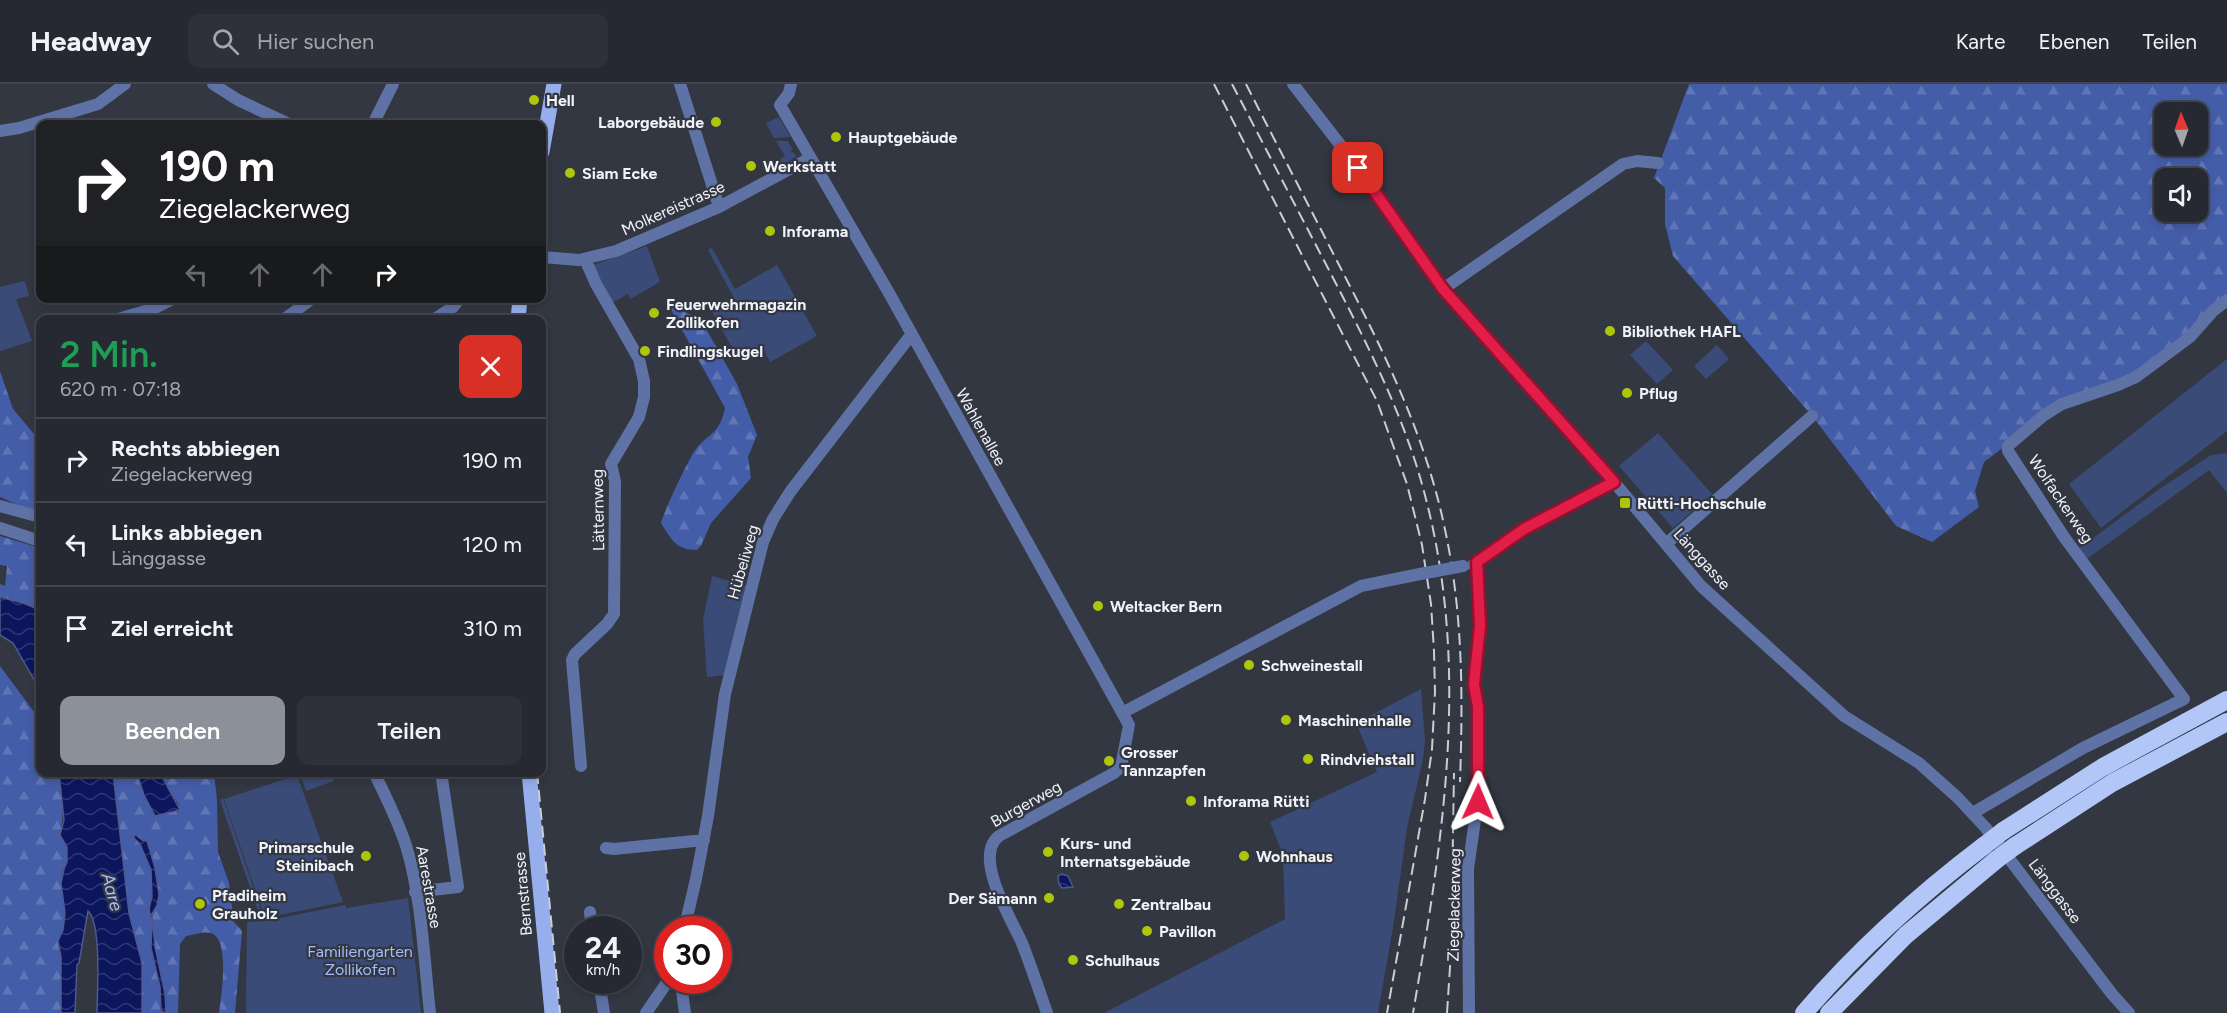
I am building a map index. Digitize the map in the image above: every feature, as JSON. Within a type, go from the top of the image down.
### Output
[{"type":"highway","points":[[1804,1013],[1880,933],[1924,894],[2003,831],[2056,795],[2122,756],[2227,700]]},
{"type":"highway","points":[[1829,1013],[1914,928],[2015,846],[2112,783],[2227,722]]},
{"type":"main road","points":[[546,129],[554,84]]},
{"type":"main road","name":"Bernstrasse","points":[[529,777],[552,1013]]},
{"type":"street","points":[[42,120],[88,108],[106,100],[125,84]]},
{"type":"street","points":[[213,84],[238,100],[280,120]]},
{"type":"street","points":[[375,120],[393,84]]},
{"type":"street","points":[[680,84],[720,207]]},
{"type":"street","name":"Wahlenallee","points":[[790,84],[789,93],[780,105],[1122,712]]},
{"type":"street","name":"Länggasse","points":[[1293,84],[1345,151],[1443,289],[1614,482],[1701,586],[1834,708],[1927,770],[1973,813],[2129,1013]]},
{"type":"street","points":[[0,131],[36,122]]},
{"type":"street","name":"Molkereistrasse","points":[[546,257],[585,259],[616,250],[720,207],[810,158]]},
{"type":"street","points":[[1443,289],[1623,164],[1637,161],[1658,163]]},
{"type":"street","name":"Lätternweg","points":[[580,766],[572,660],[575,654],[607,624],[614,614],[615,489],[611,464],[639,417],[644,387],[639,359],[596,284],[585,259]]},
{"type":"street","name":"Wolfackerweg","points":[[1973,813],[2059,761],[2184,699],[2064,537],[2008,451],[2008,446],[2043,416],[2062,404],[2118,386],[2136,377],[2190,338],[2213,311],[2227,300]]},
{"type":"street","points":[[132,315],[165,303]]},
{"type":"street","points":[[290,315],[306,303]]},
{"type":"street","points":[[441,315],[456,303]]},
{"type":"street","name":"Hübeliweg","points":[[687,916],[704,840],[725,694],[762,542],[790,492],[911,335]]},
{"type":"street","points":[[1666,544],[1812,416]]},
{"type":"street","points":[[1122,712],[1361,586],[1463,567],[1477,562],[1524,529],[1614,482]]},
{"type":"street","points":[[0,506],[36,516]]},
{"type":"street","points":[[0,528],[36,540]]},
{"type":"street","name":"Ziegelackerweg","points":[[1469,1013],[1468,869],[1479,792],[1478,707],[1474,684],[1480,626],[1477,562]]},
{"type":"street","name":"Burgerweg","points":[[1047,1013],[1021,942],[996,888],[990,864],[992,845],[999,836],[1106,779],[1118,770],[1129,724],[1122,712]]},
{"type":"street","name":"Aarestrasse","points":[[376,777],[400,828],[411,866],[430,1013]]},
{"type":"street","points":[[415,892],[458,887],[442,777]]},
{"type":"street","points":[[606,848],[704,840]]},
{"type":"street","points":[[590,912],[590,916]]},
{"type":"street","points":[[601,994],[604,1013]]},
{"type":"street","points":[[646,1013],[659,994]]},
{"type":"street","points":[[682,994],[685,1013]]},
{"type":"green space","points":[[1689,84],[2227,84],[2227,300],[2136,377],[2062,404],[1984,462],[1975,491],[1979,507],[1932,542],[1896,526],[1813,417],[1673,256],[1665,224],[1665,188],[1654,178]]},
{"type":"green space","points":[[779,117],[789,137],[774,138],[766,123]]},
{"type":"green space","points":[[776,141],[788,141],[793,150],[790,150],[797,156],[778,168],[774,163],[785,156]]},
{"type":"green space","points":[[647,246],[660,282],[630,299],[628,294],[612,303],[593,265]]},
{"type":"green space","points":[[712,248],[735,289],[777,265],[817,336],[770,362],[762,347],[739,360],[711,310],[734,298],[708,250]]},
{"type":"green space","points":[[25,281],[29,296],[16,299],[32,341],[0,351],[0,287]]},
{"type":"green space","points":[[669,306],[700,318],[737,384],[757,435],[748,457],[751,478],[711,523],[697,550],[679,546],[671,539],[661,523],[693,454],[717,428],[725,408]]},
{"type":"green space","points":[[1646,341],[1673,370],[1657,384],[1630,355]]},
{"type":"green space","points":[[1717,345],[1729,359],[1706,379],[1694,366]]},
{"type":"green space","points":[[2227,359],[2227,431],[2101,528],[2069,484]]},
{"type":"green space","points":[[0,371],[13,409],[36,436],[36,512],[0,497]]},
{"type":"green space","points":[[1658,433],[1712,494],[1673,528],[1619,466]]},
{"type":"green space","points":[[2227,453],[2227,493],[2209,470],[2084,561],[2077,550],[2158,490],[2211,455]]},
{"type":"green space","points":[[0,536],[36,547],[36,608],[0,597],[0,584],[5,586],[7,566],[0,565]]},
{"type":"green space","points":[[712,576],[748,586],[727,675],[707,677],[703,620]]},
{"type":"green space","points":[[0,666],[36,715],[36,777],[60,777],[62,796],[60,835],[67,847],[67,862],[63,869],[61,883],[65,913],[63,930],[58,941],[61,957],[61,1013],[0,1013]]},
{"type":"green space","points":[[1421,689],[1425,740],[1423,759],[1407,828],[1378,1013],[1104,1013],[1285,919],[1283,855],[1270,822],[1377,772],[1356,723]]},
{"type":"green space","points":[[113,777],[140,777],[180,806],[162,777],[214,777],[218,852],[229,883],[234,922],[242,931],[235,1013],[219,1013],[223,982],[221,945],[216,937],[204,932],[186,936],[180,944],[178,1013],[142,1013],[142,963],[129,913]]},
{"type":"green space","points":[[291,777],[298,777],[343,902],[265,918],[224,799]]},
{"type":"green space","points":[[301,777],[333,777],[334,781],[306,791]]},
{"type":"green space","points":[[223,798],[263,916],[260,917],[220,800]]},
{"type":"green space","name":"Familiengarten Zollikofen","points":[[408,898],[421,1013],[246,1013],[247,922],[265,921],[345,905],[346,908]]},
{"type":"water","points":[[0,597],[36,608],[36,683],[13,643],[0,635]]},
{"type":"water","name":"Aare","points":[[59,777],[113,777],[129,913],[142,963],[142,1013],[97,1013],[97,943],[92,918],[88,911],[77,965],[75,1013],[61,1013],[61,957],[58,941],[63,930],[65,913],[61,883],[67,862],[67,847],[60,835],[64,820]]},
{"type":"water","points":[[138,777],[162,777],[180,810],[155,816],[144,795]]},
{"type":"water","points":[[136,835],[147,841],[155,868],[159,895],[152,914],[166,1013],[161,1011],[160,987],[151,948],[152,924],[149,909],[152,896],[151,870],[140,844],[133,837]]},
{"type":"water","points":[[1062,874],[1068,876],[1073,887],[1062,888],[1058,876]]},
{"type":"railway","points":[[1214,84],[1377,401],[1407,484],[1422,545],[1431,604],[1434,651],[1435,692],[1432,749],[1387,1013]]},
{"type":"railway","points":[[1232,84],[1342,295],[1388,390],[1416,464],[1434,533],[1444,602],[1449,670],[1448,738],[1435,875],[1413,1013]]},
{"type":"railway","points":[[1246,84],[1385,357],[1425,456],[1444,525],[1455,589],[1461,685],[1460,782]]},
{"type":"railway","points":[[1447,1013],[1451,952],[1454,773]]},
{"type":"railway","points":[[537,777],[560,1013]]},
{"type":"place","name":"Hell","points":[[534,100]]},
{"type":"place","name":"Laborgebäude","points":[[716,122]]},
{"type":"place","name":"Hauptgebäude","points":[[836,137]]},
{"type":"place","name":"Werkstatt","points":[[751,166]]},
{"type":"place","name":"Siam Ecke","points":[[570,173]]},
{"type":"place","name":"Inforama","points":[[770,231]]},
{"type":"place","name":"Feuerwehrmagazin Zollikofen","points":[[654,313]]},
{"type":"place","name":"Bibliothek HAFL","points":[[1610,331]]},
{"type":"place","name":"Findlingskugel","points":[[645,351]]},
{"type":"place","name":"Pflug","points":[[1627,393]]},
{"type":"place","name":"Rütti-Hochschule","points":[[1625,503]]},
{"type":"place","name":"Weltacker Bern","points":[[1098,606]]},
{"type":"place","name":"Schweinestall","points":[[1249,665]]},
{"type":"place","name":"Maschinenhalle","points":[[1286,720]]},
{"type":"place","name":"Rindviehstall","points":[[1308,759]]},
{"type":"place","name":"Grosser Tannzapfen","points":[[1109,761]]},
{"type":"place","name":"Inforama Rütti","points":[[1191,801]]},
{"type":"place","name":"Kurs- und Internatsgebäude","points":[[1048,852]]},
{"type":"place","name":"Primarschule Steinibach","points":[[366,856]]},
{"type":"place","name":"Wohnhaus","points":[[1244,856]]},
{"type":"place","name":"Der Sämann","points":[[1049,898]]},
{"type":"place","name":"Pfadiheim Grauholz","points":[[200,904]]},
{"type":"place","name":"Zentralbau","points":[[1119,904]]},
{"type":"place","name":"Pavillon","points":[[1147,931]]},
{"type":"place","name":"Schulhaus","points":[[1073,960]]},
{"type":"route","points":[[1358,168],[1443,289],[1614,482],[1524,529],[1477,562],[1480,626],[1474,684],[1478,707],[1478,802]]}]
